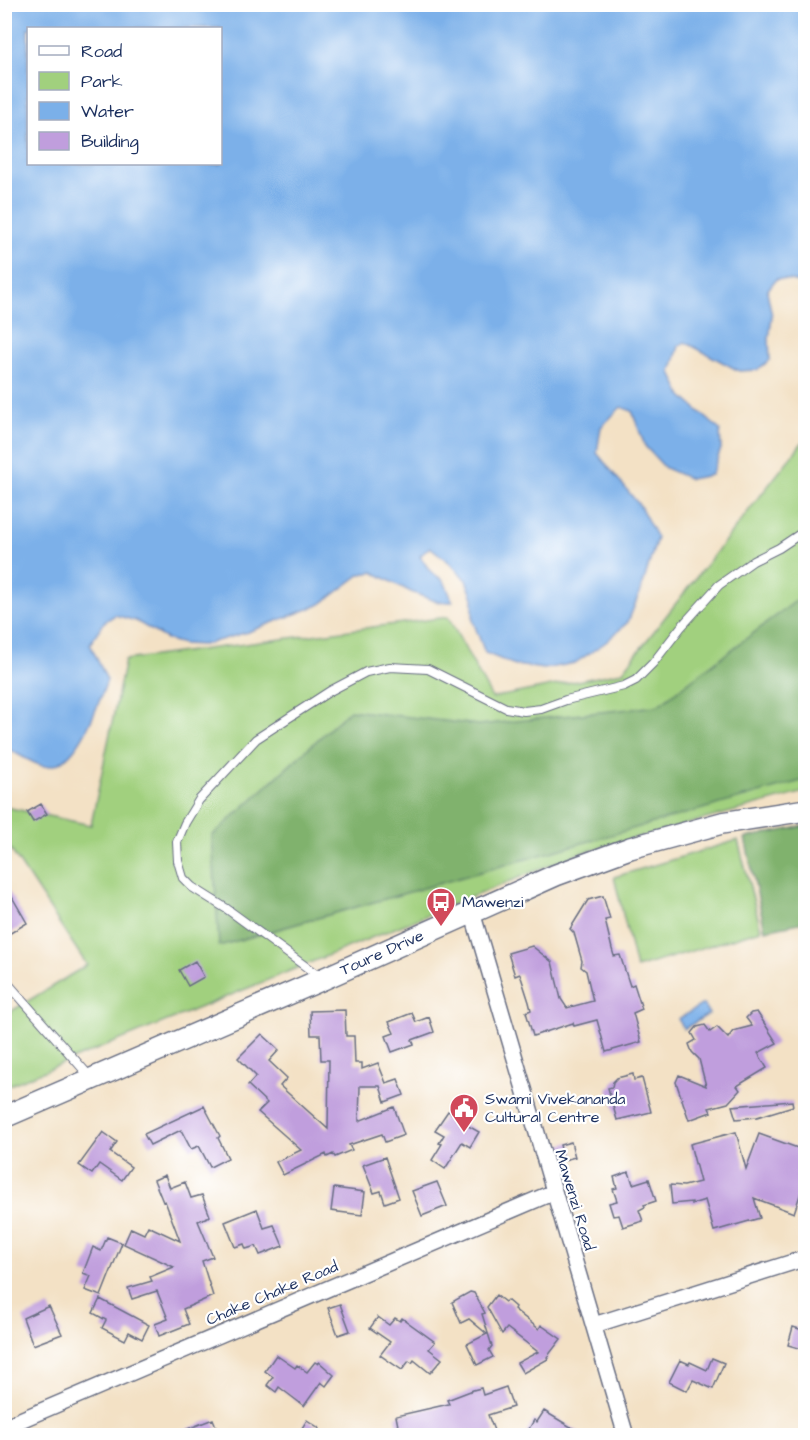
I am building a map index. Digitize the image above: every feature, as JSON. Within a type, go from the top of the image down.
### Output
[{"type":"street","name":"Toure Drive","points":[[4,1117],[556,875],[630,848],[722,823],[806,810]]},
{"type":"street","name":"Mawenzi Road","points":[[472,912],[626,1436]]},
{"type":"street","name":"Chake Chake Road","points":[[4,1427],[554,1192]]},
{"type":"street","points":[[594,1325],[806,1258]]},
{"type":"lane","points":[[323,979],[227,909],[192,887],[183,878],[177,842],[185,823],[199,800],[256,739],[339,686],[366,672],[390,668],[428,669],[506,708],[524,711],[541,709],[566,700],[624,686],[636,680],[653,663],[681,627],[719,585],[753,561],[779,548],[806,530]]},
{"type":"lane","points":[[4,979],[92,1079]]},
{"type":"green space","points":[[805,439],[805,792],[577,854],[5,1087],[5,1015],[87,965],[5,841],[5,807],[91,825],[125,660],[448,617],[492,698],[622,672]]},
{"type":"green space","points":[[805,594],[805,780],[219,946],[212,836],[350,710],[479,725],[657,706]]},
{"type":"green space","points":[[805,826],[805,922],[765,930],[745,838]]},
{"type":"green space","points":[[738,840],[761,930],[636,968],[614,877]]},
{"type":"water","points":[[5,4],[805,5],[805,286],[791,280],[776,279],[767,291],[772,316],[769,339],[770,360],[757,370],[739,371],[685,342],[679,346],[671,372],[682,396],[720,430],[721,449],[711,475],[690,479],[665,468],[645,446],[632,411],[621,407],[601,427],[597,453],[640,506],[657,538],[628,622],[606,642],[575,663],[544,669],[515,665],[485,653],[473,621],[473,598],[466,580],[430,547],[420,556],[430,571],[444,581],[453,602],[438,602],[411,592],[373,572],[361,574],[321,604],[248,632],[203,645],[183,644],[168,640],[136,621],[115,615],[104,622],[90,644],[107,680],[92,719],[76,747],[66,758],[56,764],[44,766],[31,762],[10,750],[5,750]]},
{"type":"water","points":[[703,1004],[709,1014],[684,1029],[678,1019]]},
{"type":"building","points":[[41,804],[47,814],[33,822],[27,812]]},
{"type":"building","points":[[4,883],[27,923],[9,934],[4,927]]},
{"type":"building","points":[[603,896],[610,919],[605,920],[614,956],[620,955],[630,986],[634,984],[642,1009],[633,1013],[641,1042],[606,1052],[597,1020],[574,1026],[573,1023],[533,1036],[526,1012],[531,1010],[529,1002],[520,974],[515,976],[508,953],[532,946],[552,962],[561,999],[567,1008],[593,1001],[586,971],[581,967],[582,961],[574,933],[570,929],[588,900]]},
{"type":"building","points":[[195,961],[204,977],[188,986],[179,970]]},
{"type":"building","points":[[345,1010],[346,1036],[354,1036],[355,1063],[362,1063],[362,1069],[378,1063],[386,1083],[398,1079],[404,1095],[385,1102],[380,1086],[360,1086],[359,1121],[394,1107],[404,1135],[385,1142],[382,1134],[349,1145],[352,1150],[335,1157],[333,1154],[327,1157],[326,1154],[283,1175],[276,1162],[301,1150],[258,1112],[267,1103],[248,1085],[256,1076],[238,1058],[262,1034],[279,1050],[269,1061],[287,1078],[280,1086],[328,1129],[329,1060],[321,1060],[320,1035],[311,1035],[310,1011]]},
{"type":"building","points":[[757,1012],[777,1043],[758,1053],[767,1068],[737,1086],[740,1090],[728,1103],[709,1108],[711,1112],[689,1120],[676,1082],[679,1075],[706,1086],[699,1059],[692,1052],[689,1044],[696,1040],[692,1033],[697,1027],[705,1025],[710,1032],[717,1027],[728,1038],[733,1031],[752,1026],[746,1018],[751,1013]]},
{"type":"building","points":[[412,1013],[416,1022],[429,1017],[434,1032],[412,1040],[414,1044],[392,1052],[386,1036],[394,1033],[389,1022]]},
{"type":"building","points":[[633,1074],[634,1080],[642,1078],[651,1112],[617,1120],[608,1088],[612,1087],[617,1078]]},
{"type":"building","points":[[792,1101],[793,1106],[757,1117],[736,1119],[732,1106]]},
{"type":"building","points":[[204,1106],[220,1136],[218,1138],[228,1158],[210,1167],[199,1146],[191,1149],[181,1130],[150,1145],[144,1134]]},
{"type":"building","points":[[448,1111],[457,1116],[456,1119],[479,1132],[470,1147],[462,1142],[445,1169],[432,1160],[442,1144],[439,1143],[444,1135],[435,1130]]},
{"type":"building","points":[[103,1132],[117,1142],[110,1152],[131,1167],[122,1180],[99,1164],[92,1174],[79,1165]]},
{"type":"building","points":[[736,1132],[746,1169],[759,1134],[806,1151],[806,1159],[800,1174],[806,1177],[794,1213],[754,1198],[760,1218],[714,1231],[705,1200],[692,1204],[692,1202],[672,1204],[670,1185],[684,1186],[700,1182],[690,1144]]},
{"type":"building","points":[[571,1142],[575,1157],[564,1160],[560,1145]]},
{"type":"building","points":[[385,1157],[399,1198],[385,1203],[381,1191],[374,1193],[363,1165]]},
{"type":"building","points":[[629,1172],[633,1184],[649,1179],[656,1201],[644,1205],[645,1207],[639,1210],[643,1221],[623,1227],[619,1215],[613,1216],[609,1203],[617,1201],[613,1189],[617,1188],[614,1177]]},
{"type":"building","points":[[165,1175],[170,1188],[185,1182],[191,1198],[202,1195],[210,1216],[198,1221],[213,1257],[202,1261],[213,1296],[183,1309],[189,1324],[159,1336],[155,1324],[168,1319],[157,1291],[132,1299],[128,1288],[152,1281],[150,1277],[174,1267],[124,1244],[131,1228],[144,1234],[148,1226],[180,1241],[165,1201],[163,1202],[154,1180]]},
{"type":"building","points":[[437,1182],[447,1206],[422,1216],[412,1191]]},
{"type":"building","points":[[334,1188],[365,1192],[362,1215],[331,1211]]},
{"type":"building","points":[[257,1209],[264,1228],[274,1225],[283,1246],[260,1255],[256,1246],[246,1249],[244,1244],[235,1247],[225,1222]]},
{"type":"building","points":[[107,1237],[122,1243],[101,1296],[85,1290],[91,1276],[83,1273],[93,1247],[101,1251]]},
{"type":"building","points":[[470,1292],[474,1293],[485,1313],[482,1314],[492,1346],[489,1350],[493,1357],[477,1365],[467,1344],[487,1334],[469,1319],[461,1323],[452,1302]]},
{"type":"building","points":[[496,1295],[505,1302],[507,1300],[515,1307],[514,1309],[539,1329],[541,1325],[561,1339],[547,1357],[548,1359],[523,1373],[517,1363],[538,1352],[507,1328],[502,1334],[487,1307]]},
{"type":"building","points":[[100,1299],[149,1325],[142,1339],[129,1332],[125,1340],[102,1328],[106,1320],[93,1313]]},
{"type":"building","points":[[340,1304],[350,1331],[338,1335],[328,1308]]},
{"type":"building","points":[[49,1306],[62,1334],[33,1345],[23,1318]]},
{"type":"building","points":[[378,1317],[389,1325],[395,1318],[400,1321],[402,1318],[435,1342],[429,1349],[442,1359],[430,1373],[414,1360],[412,1363],[409,1361],[402,1370],[380,1355],[390,1342],[370,1328]]},
{"type":"building","points":[[793,1327],[806,1331],[806,1350],[788,1345]]},
{"type":"building","points":[[276,1355],[295,1368],[297,1365],[307,1372],[315,1362],[318,1364],[319,1362],[334,1375],[326,1386],[321,1382],[304,1406],[279,1387],[276,1392],[267,1385],[273,1377],[265,1371]]},
{"type":"building","points":[[712,1358],[724,1363],[713,1389],[693,1380],[687,1391],[669,1382],[680,1360],[707,1370]]},
{"type":"building","points":[[506,1387],[513,1407],[488,1415],[495,1433],[487,1436],[400,1436],[396,1416],[449,1404],[447,1400],[473,1390],[481,1388],[483,1395]]},
{"type":"building","points":[[544,1411],[586,1436],[525,1436],[534,1420],[537,1422]]},
{"type":"building","points":[[213,1419],[220,1436],[172,1436],[172,1435]]},
{"type":"building","points":[[307,1420],[319,1428],[315,1436],[297,1436]]},
{"type":"place","name":"Mawenzi","points":[[441,928]]},
{"type":"place","name":"Swami Vivekananda Cultural Centre","points":[[464,1134]]}]
